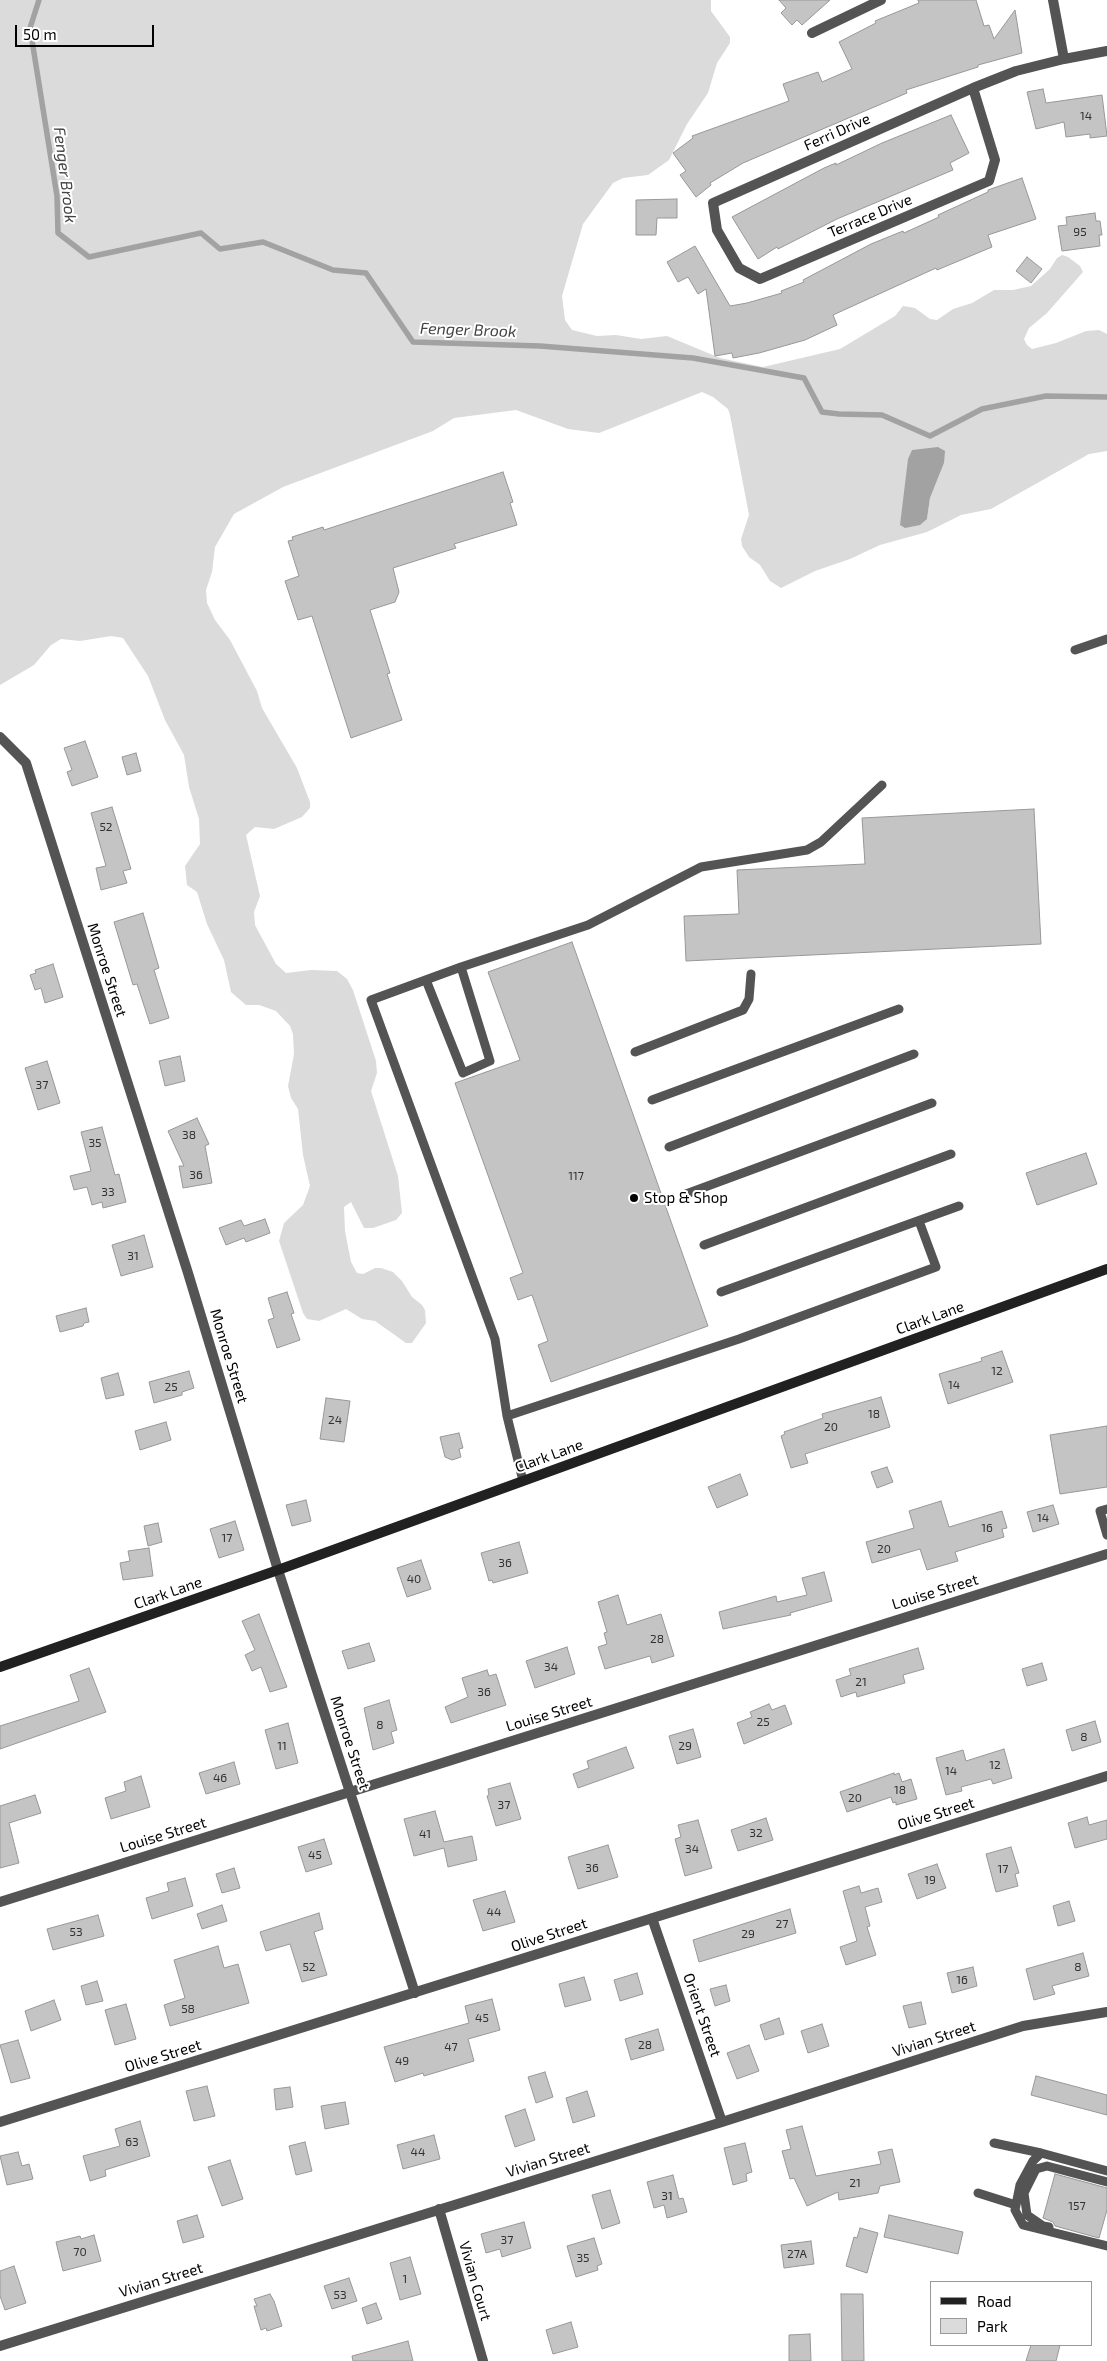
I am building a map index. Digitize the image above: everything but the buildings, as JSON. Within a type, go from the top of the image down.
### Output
[{"type":"main road","name":"Clark Lane","points":[[0,1667],[278,1570],[1107,1268]]},
{"type":"street","points":[[812,33],[881,0]]},
{"type":"street","points":[[1053,0],[1064,59]]},
{"type":"street","name":"Ferri Drive","points":[[713,203],[973,88],[1016,71],[1107,51]]},
{"type":"street","name":"Terrace Drive","points":[[713,203],[717,230],[739,268],[760,279],[989,181],[996,160],[973,88]]},
{"type":"street","name":"Monroe Street","points":[[0,736],[26,763],[188,1273],[278,1570],[415,1994]]},
{"type":"street","name":"Louise Street","points":[[0,1902],[1107,1554]]},
{"type":"street","name":"Olive Street","points":[[0,2122],[415,1994],[1107,1776]]},
{"type":"street","name":"Orient Street","points":[[652,1918],[722,2122]]},
{"type":"street","name":"Vivian Street","points":[[0,2346],[722,2122],[1024,2026],[1107,2012]]},
{"type":"street","name":"Vivian Court","points":[[439,2209],[483,2361]]},
{"type":"lane","points":[[1074,650],[1107,639]]},
{"type":"lane","points":[[523,1481],[506,1416],[496,1340],[371,1000],[460,967],[588,925],[702,867],[806,850],[821,842],[882,785]]},
{"type":"lane","points":[[426,980],[463,1072],[490,1062],[460,967]]},
{"type":"lane","points":[[635,1052],[742,1010],[749,998],[751,974]]},
{"type":"lane","points":[[652,1100],[899,1009]]},
{"type":"lane","points":[[669,1147],[914,1054]]},
{"type":"lane","points":[[686,1194],[932,1103]]},
{"type":"lane","points":[[704,1245],[951,1154]]},
{"type":"lane","points":[[721,1292],[959,1206]]},
{"type":"lane","points":[[506,1416],[739,1339],[936,1267],[919,1221]]},
{"type":"lane","points":[[1107,1509],[1100,1511],[1107,1535]]},
{"type":"lane","points":[[994,2142],[1107,2171]]},
{"type":"lane","points":[[1041,2154],[1033,2161],[1020,2185],[1015,2210],[1022,2225],[1107,2246]]},
{"type":"lane","points":[[1107,2182],[1047,2166],[1036,2170],[1024,2192],[1027,2215],[1043,2226],[1107,2240]]},
{"type":"lane","points":[[978,2193],[1016,2205]]},
{"type":"green space","points":[[0,0],[711,0],[711,11],[730,37],[730,43],[717,63],[708,93],[687,124],[669,160],[648,175],[623,178],[613,183],[583,224],[562,296],[565,320],[572,330],[597,336],[616,335],[641,339],[667,336],[720,358],[763,367],[840,349],[895,316],[903,306],[915,308],[930,319],[937,320],[953,309],[972,303],[994,290],[1013,290],[1031,286],[1062,255],[1080,266],[1083,272],[1047,313],[1029,328],[1024,339],[1027,345],[1032,349],[1056,343],[1086,331],[1099,330],[1107,334],[1107,451],[1089,454],[991,509],[961,515],[927,532],[880,545],[850,559],[815,571],[781,588],[770,581],[760,565],[749,557],[742,546],[741,539],[749,515],[730,415],[728,409],[713,397],[702,392],[599,433],[568,429],[516,410],[454,418],[433,431],[283,487],[234,514],[215,547],[212,572],[206,590],[207,603],[215,620],[230,640],[257,691],[262,708],[297,768],[310,802],[310,808],[302,817],[274,829],[255,827],[246,835],[260,896],[254,912],[255,925],[276,964],[286,973],[311,970],[337,971],[347,979],[353,990],[376,1061],[377,1073],[371,1091],[398,1176],[402,1213],[396,1220],[373,1228],[364,1228],[351,1202],[344,1207],[345,1231],[351,1262],[357,1273],[363,1274],[375,1268],[393,1272],[402,1281],[412,1297],[425,1310],[426,1323],[412,1343],[406,1343],[375,1321],[362,1319],[346,1309],[319,1321],[307,1319],[303,1313],[279,1241],[284,1223],[303,1205],[310,1186],[303,1155],[298,1109],[291,1098],[288,1086],[294,1054],[293,1034],[290,1026],[276,1011],[259,1005],[246,1005],[231,992],[224,960],[207,924],[197,892],[187,885],[185,866],[200,844],[199,819],[189,787],[184,755],[165,720],[148,676],[123,638],[111,636],[80,641],[61,639],[51,645],[34,665],[0,685]],"holes":[[[912,450],[944,463],[930,498],[927,519]]]},
{"type":"shaded area","points":[[938,447],[945,451],[944,463],[930,498],[927,519],[920,525],[905,528],[900,525],[908,459],[912,450]]},
{"type":"waterway","name":"Fenger Brook","points":[[39,0],[30,28],[57,196],[58,233],[89,257],[201,233],[220,249],[263,242],[333,270],[366,273],[413,342],[540,346],[693,358],[804,378],[822,412],[882,415],[930,436],[982,409],[1046,396],[1107,397]]},
{"type":"place","name":"Stop & Shop","points":[[634,1198]]}]
